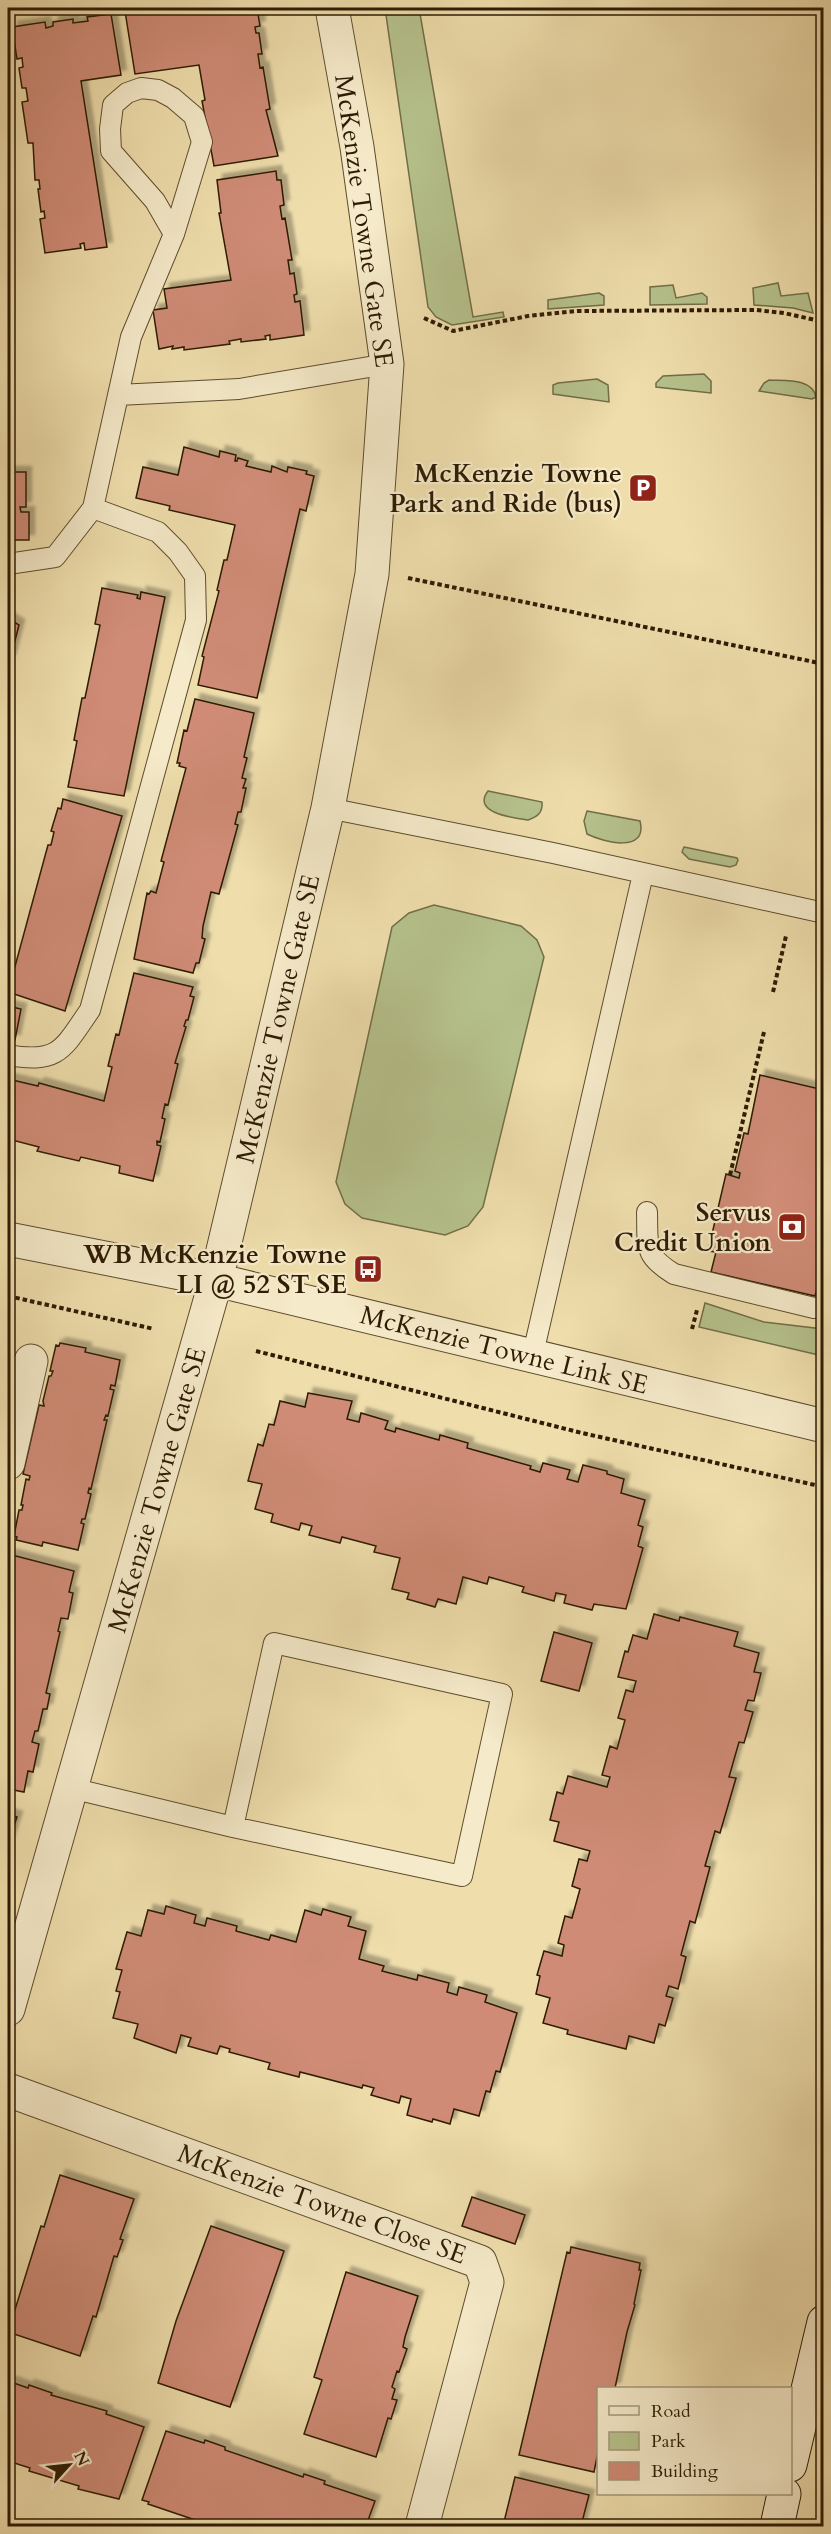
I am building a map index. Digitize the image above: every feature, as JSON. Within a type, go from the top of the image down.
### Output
[{"type":"street","name":"McKenzie Towne Gate SE","points":[[8,2009],[216,1280],[328,808],[372,574],[387,364],[357,147],[332,8]]},
{"type":"street","name":"McKenzie Towne Link SE","points":[[8,1239],[216,1280],[532,1358],[824,1426]]},
{"type":"street","points":[[9,1449],[31,1361]]},
{"type":"street","name":"McKenzie Towne Close SE","points":[[8,2090],[480,2262],[487,2282],[422,2526]]},
{"type":"street","points":[[792,2457],[824,2322]]},
{"type":"street","points":[[777,2526],[784,2495]]},
{"type":"lane","points":[[8,564],[55,557],[93,508],[131,337],[174,234],[202,142],[194,116],[173,98],[158,90],[141,88],[127,93],[112,105],[111,151],[155,201],[174,234]]},
{"type":"lane","points":[[118,395],[239,389],[387,364]]},
{"type":"lane","points":[[8,1055],[34,1060],[53,1054],[65,1046],[90,1010],[196,620],[195,576],[178,552],[158,532],[93,508]]},
{"type":"lane","points":[[328,808],[553,853],[824,913]]},
{"type":"lane","points":[[532,1358],[643,874]]},
{"type":"lane","points":[[647,1212],[648,1245],[655,1262],[674,1274],[814,1308],[824,1307]]},
{"type":"lane","points":[[71,1788],[233,1827],[462,1876],[502,1694],[274,1643],[233,1827]]},
{"type":"path","points":[[424,318],[453,332],[528,316],[577,311],[756,310],[784,313],[824,322]]},
{"type":"path","points":[[408,578],[824,664]]},
{"type":"path","points":[[773,992],[786,936]]},
{"type":"path","points":[[730,1175],[764,1032]]},
{"type":"path","points":[[8,1296],[154,1329]]},
{"type":"path","points":[[256,1351],[582,1433],[824,1487]]},
{"type":"green space","points":[[385,8],[419,8],[473,317],[503,312],[504,317],[452,325],[436,317],[428,307]]},
{"type":"green space","points":[[778,283],[781,296],[808,293],[813,313],[793,308],[754,305],[753,288]]},
{"type":"green space","points":[[673,285],[676,298],[702,293],[707,297],[707,304],[650,305],[650,287]]},
{"type":"green space","points":[[599,293],[604,296],[604,305],[548,309],[548,300]]},
{"type":"green space","points":[[704,374],[711,381],[711,393],[656,387],[656,383],[663,376]]},
{"type":"green space","points":[[597,379],[608,385],[609,402],[553,394],[553,385],[558,383]]},
{"type":"green space","points":[[769,380],[804,384],[814,391],[816,397],[812,399],[759,391]]},
{"type":"green space","points":[[488,791],[542,802],[542,809],[537,816],[528,820],[496,813],[485,805],[484,798]]},
{"type":"green space","points":[[587,811],[640,821],[641,831],[631,842],[613,842],[594,837],[587,834],[584,821]]},
{"type":"green space","points":[[684,847],[738,860],[736,865],[730,867],[689,859],[682,852]]},
{"type":"green space","points":[[434,905],[521,926],[537,940],[544,957],[483,1207],[468,1226],[445,1235],[362,1218],[345,1204],[336,1182],[392,927],[409,913]]},
{"type":"green space","points":[[705,1303],[764,1322],[823,1329],[823,1356],[699,1327]]},
{"type":"building","points":[[162,8],[257,8],[260,26],[255,27],[256,33],[259,33],[262,54],[258,54],[260,68],[263,67],[270,109],[266,110],[278,156],[214,166],[202,101],[205,100],[199,65],[135,74],[125,11],[135,9],[135,12]]},
{"type":"building","points":[[111,14],[121,75],[81,81],[107,247],[85,250],[84,243],[80,244],[81,248],[45,253],[40,219],[45,218],[44,211],[41,212],[39,180],[35,180],[33,143],[28,143],[22,102],[28,101],[26,88],[22,88],[19,68],[23,67],[22,58],[17,59],[12,27],[45,22],[46,28],[53,26],[53,22],[73,19],[73,23],[88,21],[87,17]]},
{"type":"building","points":[[276,171],[277,180],[281,180],[284,205],[280,206],[282,219],[285,218],[292,260],[288,260],[290,274],[294,273],[297,294],[294,295],[295,302],[300,301],[304,335],[270,340],[270,335],[265,336],[266,339],[241,342],[241,339],[229,341],[230,344],[184,350],[184,347],[172,349],[173,346],[159,349],[153,310],[167,308],[164,289],[231,280],[219,213],[221,213],[217,180]]},
{"type":"building","points":[[184,447],[219,457],[220,451],[236,455],[235,461],[238,458],[248,461],[246,466],[271,472],[272,466],[287,472],[288,467],[307,471],[306,474],[314,476],[306,511],[300,509],[257,698],[198,685],[204,657],[202,656],[219,591],[217,590],[235,525],[169,510],[170,506],[136,498],[143,467],[178,475]]},
{"type":"building","points":[[8,472],[26,472],[26,507],[20,507],[21,512],[29,512],[29,540],[8,540]]},
{"type":"building","points":[[102,588],[138,595],[137,598],[140,599],[141,592],[165,597],[124,796],[68,787],[82,698],[85,698],[100,625],[95,624]]},
{"type":"building","points":[[8,618],[19,625],[10,660],[8,660]]},
{"type":"building","points":[[195,699],[254,713],[244,757],[247,758],[242,778],[246,779],[243,788],[246,788],[241,812],[238,812],[235,824],[238,825],[219,894],[211,892],[203,926],[202,938],[205,939],[199,963],[196,963],[193,973],[134,959],[147,893],[151,891],[156,893],[164,862],[161,861],[186,768],[177,763],[184,730],[187,731]]},
{"type":"building","points":[[63,799],[122,816],[65,1011],[8,992],[48,845],[51,845],[54,832],[51,831]]},
{"type":"building","points":[[134,973],[193,987],[190,996],[194,997],[175,1063],[178,1064],[168,1105],[165,1104],[162,1118],[165,1119],[160,1142],[157,1141],[157,1145],[161,1146],[153,1181],[119,1173],[120,1166],[81,1157],[79,1161],[37,1151],[39,1147],[8,1139],[8,1079],[38,1086],[39,1083],[104,1101],[112,1067],[108,1066],[116,1034],[119,1035]]},
{"type":"building","points":[[8,1006],[21,1009],[15,1040],[8,1039]]},
{"type":"building","points":[[760,1075],[824,1090],[824,1277],[821,1285],[818,1284],[815,1296],[711,1272],[716,1252],[708,1251],[726,1174],[739,1178],[740,1173],[735,1171],[744,1133],[748,1134]]},
{"type":"building","points":[[60,1343],[86,1348],[85,1352],[120,1360],[115,1386],[111,1385],[110,1389],[114,1390],[108,1416],[106,1415],[104,1420],[107,1420],[91,1489],[89,1488],[88,1493],[91,1494],[85,1519],[82,1519],[81,1523],[84,1524],[78,1550],[43,1542],[42,1546],[16,1540],[17,1537],[14,1536],[19,1510],[22,1510],[26,1479],[29,1480],[30,1476],[23,1474],[39,1405],[44,1406],[43,1401],[49,1376],[53,1371],[50,1371],[56,1345],[59,1346]]},
{"type":"building","points":[[308,1393],[352,1401],[347,1419],[359,1422],[361,1413],[388,1421],[385,1429],[395,1432],[396,1428],[439,1440],[440,1435],[468,1443],[467,1448],[531,1466],[530,1469],[540,1472],[543,1463],[570,1470],[567,1479],[578,1482],[583,1465],[607,1471],[607,1474],[624,1479],[621,1493],[645,1500],[638,1525],[643,1527],[638,1546],[643,1548],[626,1609],[594,1604],[592,1610],[564,1603],[566,1595],[556,1593],[554,1601],[522,1592],[524,1587],[489,1577],[487,1584],[463,1577],[456,1604],[438,1599],[435,1607],[407,1599],[409,1593],[392,1589],[400,1558],[374,1552],[376,1546],[342,1537],[340,1543],[309,1535],[312,1526],[301,1523],[299,1530],[271,1522],[273,1514],[255,1509],[262,1484],[248,1481],[258,1444],[263,1446],[269,1424],[274,1425],[280,1401],[305,1407]]},
{"type":"building","points":[[9,1556],[74,1571],[69,1592],[73,1593],[68,1619],[61,1618],[46,1693],[50,1694],[47,1709],[43,1709],[38,1731],[35,1731],[32,1742],[39,1744],[33,1772],[28,1771],[24,1792],[8,1789],[8,1563]]},
{"type":"building","points":[[654,1614],[679,1621],[680,1617],[738,1632],[734,1646],[759,1653],[754,1672],[761,1673],[754,1701],[748,1700],[745,1710],[753,1712],[744,1743],[739,1742],[729,1777],[736,1778],[720,1833],[715,1831],[705,1866],[710,1867],[695,1923],[690,1921],[681,1955],[686,1957],[678,1989],[669,1986],[666,1996],[673,1998],[665,2026],[659,2024],[654,2043],[629,2036],[626,2049],[567,2034],[568,2030],[543,2023],[550,1998],[536,1994],[540,1976],[537,1975],[544,1951],[562,1956],[564,1945],[558,1943],[565,1916],[572,1918],[580,1889],[572,1886],[579,1859],[587,1861],[590,1851],[554,1841],[559,1822],[550,1820],[557,1792],[563,1794],[568,1776],[607,1787],[610,1777],[602,1775],[610,1746],[617,1749],[625,1720],[618,1718],[626,1690],[633,1692],[636,1681],[618,1677],[625,1651],[628,1652],[633,1635],[647,1639]]},
{"type":"building","points":[[554,1632],[592,1643],[579,1691],[541,1681]]},
{"type":"building","points":[[8,1814],[17,1817],[8,1844]]},
{"type":"building","points":[[166,1906],[196,1915],[194,1923],[205,1926],[207,1918],[237,1926],[236,1931],[269,1940],[271,1935],[296,1942],[305,1910],[321,1915],[323,1909],[351,1917],[348,1926],[366,1931],[359,1959],[384,1966],[382,1971],[417,1980],[418,1975],[449,1983],[447,1992],[457,1995],[459,1987],[487,1995],[485,2002],[517,2013],[500,2072],[496,2071],[490,2092],[486,2091],[479,2116],[454,2109],[450,2124],[433,2119],[432,2122],[407,2115],[411,2099],[401,2096],[399,2103],[371,2095],[374,2088],[363,2085],[362,2088],[300,2072],[299,2077],[268,2069],[270,2063],[229,2052],[230,2049],[220,2046],[217,2054],[188,2046],[191,2038],[181,2035],[176,2053],[134,2038],[138,2024],[113,2018],[120,1992],[116,1991],[122,1970],[116,1969],[127,1932],[141,1936],[148,1910],[164,1914]]},
{"type":"building","points":[[60,2175],[134,2199],[120,2239],[123,2240],[117,2257],[114,2256],[96,2317],[93,2316],[80,2356],[8,2332],[41,2226],[44,2227]]},
{"type":"building","points":[[472,2197],[525,2215],[515,2244],[462,2226]]},
{"type":"building","points":[[211,2226],[284,2251],[230,2407],[158,2383],[176,2321]]},
{"type":"building","points":[[571,2247],[640,2263],[639,2270],[641,2270],[615,2387],[597,2387],[597,2457],[594,2472],[519,2455],[567,2252],[570,2253]]},
{"type":"building","points":[[346,2272],[418,2296],[405,2337],[403,2347],[407,2349],[392,2387],[395,2389],[392,2399],[397,2400],[391,2419],[388,2418],[376,2457],[304,2434],[322,2380],[314,2377]]},
{"type":"building","points":[[8,2381],[28,2388],[29,2385],[52,2393],[51,2395],[107,2411],[106,2414],[144,2427],[119,2499],[78,2489],[79,2486],[29,2471],[30,2468],[8,2461]]},
{"type":"building","points":[[166,2431],[204,2443],[205,2440],[225,2447],[225,2450],[303,2477],[304,2474],[325,2481],[324,2484],[375,2501],[366,2526],[206,2526],[207,2524],[148,2504],[149,2502],[142,2500]]},
{"type":"building","points":[[515,2477],[589,2495],[581,2526],[503,2526]]},
{"type":"place","name":"McKenzie Towne Park and Ride (bus)","points":[[643,488]]},
{"type":"place","name":"Servus Credit Union","points":[[792,1227]]},
{"type":"place","name":"WB McKenzie Towne LI @ 52 ST SE","points":[[368,1269]]}]
